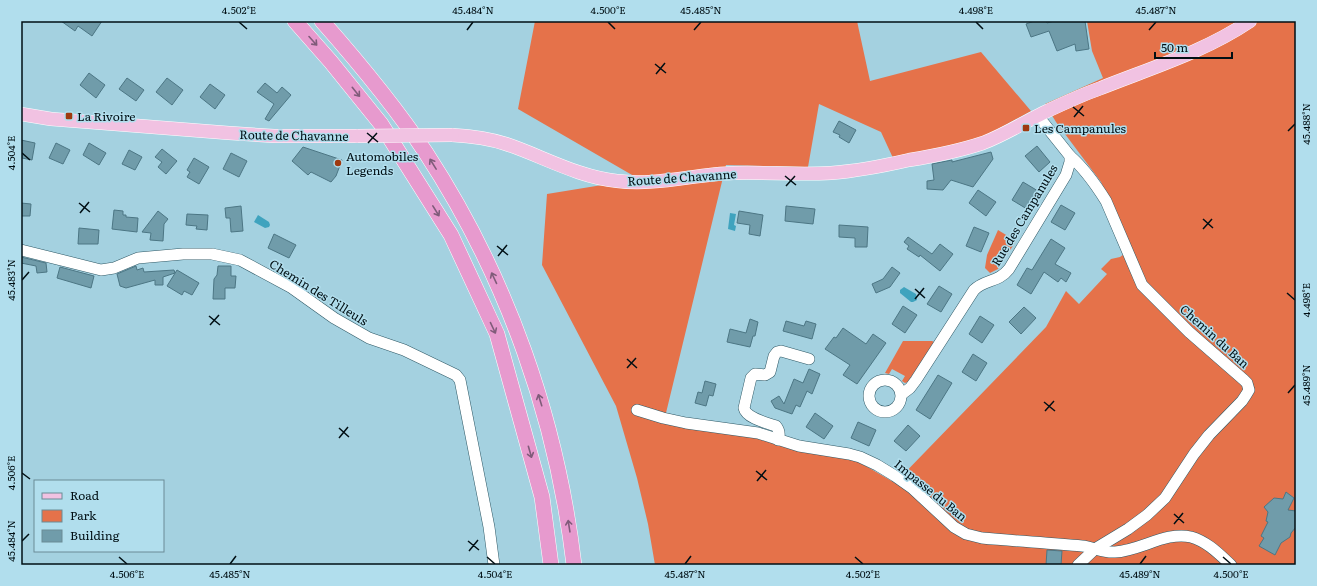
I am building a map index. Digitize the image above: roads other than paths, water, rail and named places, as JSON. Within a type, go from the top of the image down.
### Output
[{"type":"highway","points":[[295,21],[331,62],[381,124],[451,235],[497,334],[542,497],[551,565]]},
{"type":"highway","points":[[322,21],[380,91],[426,154],[468,224],[499,288],[517,329],[531,369],[555,452],[574,565]]},
{"type":"main road","name":"Route de Chavanne","points":[[21,114],[51,119],[274,136],[469,136],[505,144],[600,179],[631,183],[734,173],[831,173],[863,170],[980,144],[998,137],[1038,116],[1100,88],[1163,65],[1213,42],[1250,21]]},
{"type":"street","name":"Rue des Campanules","points":[[902,394],[910,388],[916,380],[974,290],[984,283],[1001,277],[1009,269],[1066,175],[1070,162],[1070,156],[1038,116]]},
{"type":"street","name":"Chemin du Ban","points":[[1070,156],[1079,164],[1106,201],[1142,285],[1189,332],[1244,380],[1247,383],[1249,390],[1242,401],[1209,435],[1194,454],[1165,498],[1128,529],[1095,549],[1078,565]]},
{"type":"street","name":"Chemin des Tilleuls","points":[[21,250],[101,270],[114,268],[138,258],[183,254],[212,254],[240,260],[292,288],[334,318],[369,338],[404,350],[456,375],[460,380],[490,527],[494,565]]},
{"type":"street","points":[[778,440],[780,434],[776,426],[749,416],[745,412],[744,408],[751,378],[755,374],[765,375],[770,372],[774,356],[777,352],[781,351],[809,359]]},
{"type":"street","name":"Impasse du Ban","points":[[637,410],[686,423],[758,433],[799,446],[860,457],[877,465],[912,488],[945,520],[966,534],[982,538],[1084,546],[1108,552],[1134,549],[1175,537],[1190,537],[1204,542],[1217,551],[1231,565]]},
{"type":"water","points":[[730,213],[736,214],[734,225],[736,226],[735,231],[728,229]]},
{"type":"water","points":[[258,215],[269,222],[269,227],[265,228],[254,222]]},
{"type":"water","points":[[904,287],[916,294],[917,300],[911,302],[900,293],[900,290]]},
{"type":"place","name":"La Rivoire","points":[[69,116]]},
{"type":"place","name":"Les Campanules","points":[[1026,128]]},
{"type":"place","name":"Automobiles Legends","points":[[338,163]]}]
